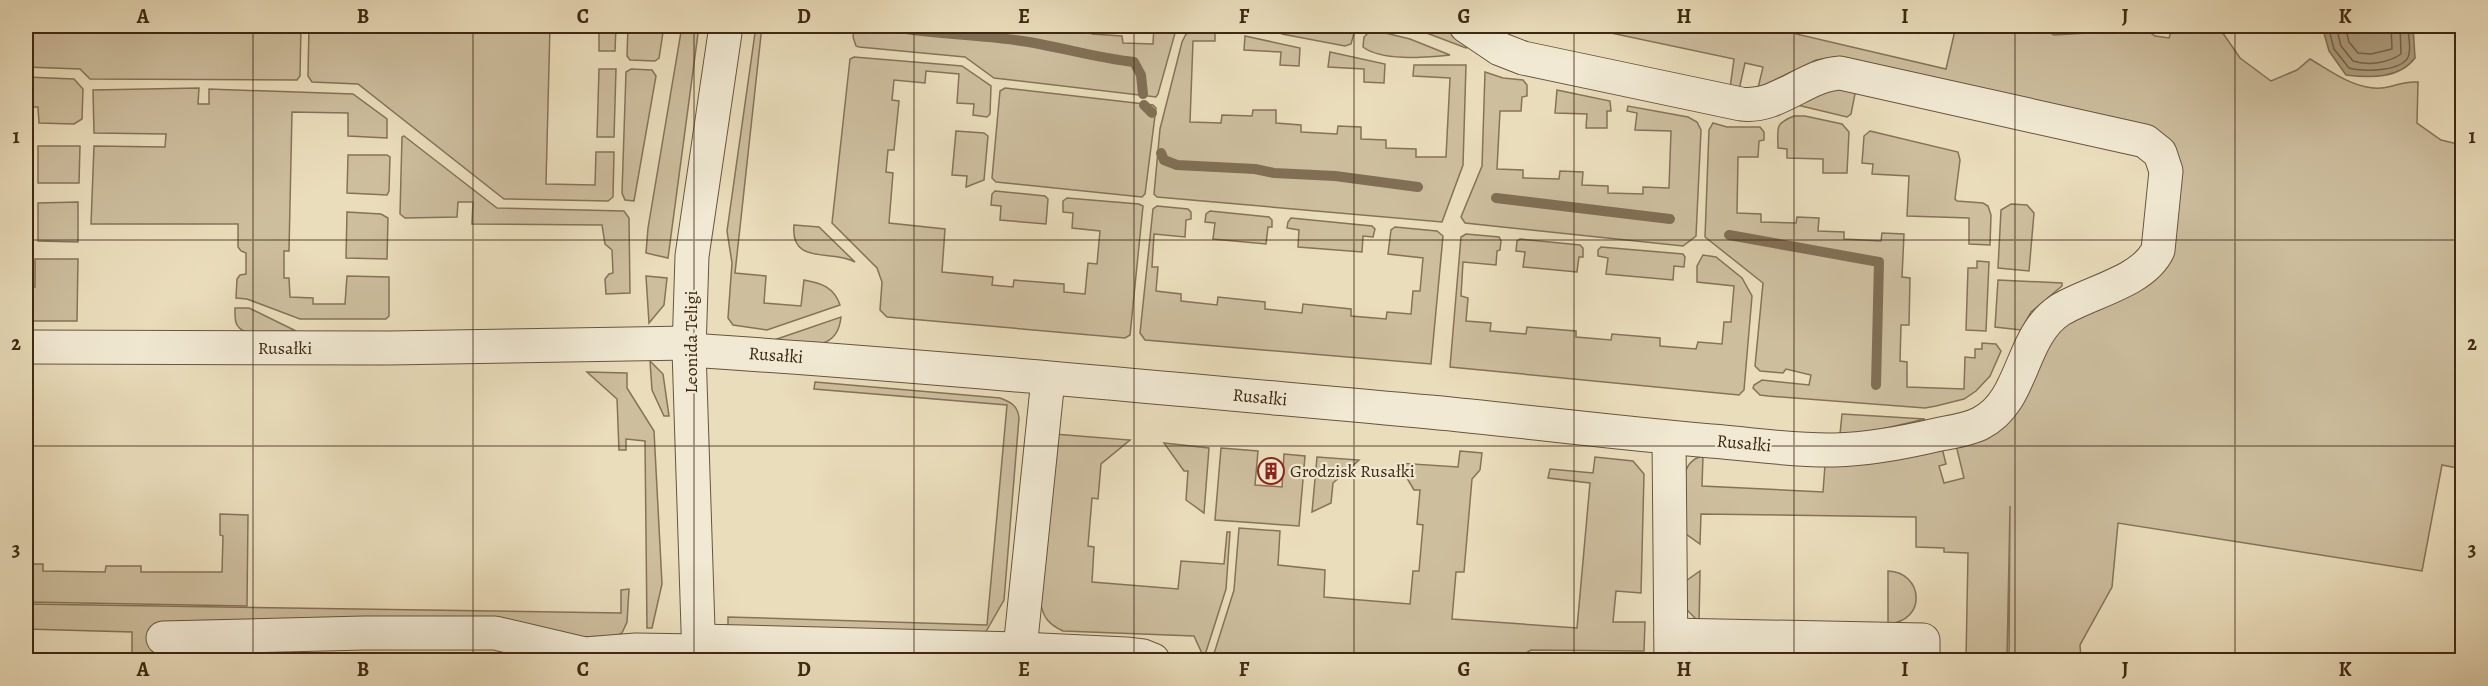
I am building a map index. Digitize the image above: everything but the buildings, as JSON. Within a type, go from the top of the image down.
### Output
[{"type":"street","name":"Leonida Teligi","points":[[699,651],[689,346],[692,256],[726,26]]},
{"type":"street","name":"Rusałki","points":[[26,347],[689,346],[1433,412],[1669,438],[1830,451],[1896,445],[1978,425],[1994,413],[2007,397],[2031,343],[2042,326],[2057,312],[2142,270],[2153,260],[2160,240],[2166,171],[2160,153],[2145,141],[1840,73],[1816,79],[1764,103],[1741,104],[1523,58],[1500,49],[1466,26]]},
{"type":"street","points":[[1020,649],[1048,379]]},
{"type":"street","points":[[1669,438],[1671,648],[1923,640],[1923,660]]},
{"type":"street","points":[[163,638],[364,633],[495,633],[585,657],[636,650],[802,652],[1020,649],[1126,654],[1153,660]]},
{"type":"shaded area","points":[[26,26],[295,32],[296,26],[301,26],[300,76],[297,80],[90,79],[80,69],[26,67]]},
{"type":"shaded area","points":[[309,26],[550,26],[546,184],[595,185],[596,152],[614,152],[613,197],[608,201],[504,199],[358,84],[312,82],[308,76]]},
{"type":"shaded area","points":[[599,26],[616,26],[615,51],[599,51]]},
{"type":"shaded area","points":[[628,26],[664,26],[659,58],[655,61],[630,60],[627,56]]},
{"type":"shaded area","points":[[682,26],[699,26],[668,258],[646,253],[648,228]]},
{"type":"shaded area","points":[[756,26],[762,26],[735,273],[766,276],[764,303],[801,306],[804,280],[826,287],[834,294],[840,305],[767,330],[733,325],[728,318],[732,263],[727,231]]},
{"type":"shaded area","points":[[855,26],[1092,27],[1092,34],[1122,36],[1123,43],[1153,44],[1154,26],[1177,26],[1156,97],[994,78],[965,57],[859,47],[856,46],[853,37]]},
{"type":"shaded area","points":[[1278,26],[1351,26],[1355,30],[1351,44],[1345,46],[1282,34],[1278,31]]},
{"type":"shaded area","points":[[1408,26],[1450,26],[1472,46],[1466,48]]},
{"type":"shaded area","points":[[1578,26],[1793,26],[1792,33],[1946,69],[1956,26],[2038,26],[2054,35],[2087,33],[2101,26],[2141,26],[2155,36],[2169,38],[2173,26],[2218,26],[2240,58],[2271,81],[2297,70],[2310,59],[2344,79],[2371,88],[2418,82],[2417,123],[2441,140],[2462,145],[2462,469],[2442,465],[2422,571],[2118,523],[2112,587],[2080,645],[2081,660],[2009,660],[2010,506],[2007,660],[1966,660],[1968,553],[1944,552],[1944,548],[1916,547],[1916,517],[1701,514],[1700,544],[1686,534],[1682,489],[1687,467],[1693,460],[1703,456],[1702,486],[1823,492],[1825,465],[1941,444],[1946,464],[1939,466],[1944,483],[1964,478],[1955,441],[2052,330],[2150,280],[2180,167],[1830,58],[1816,60],[1758,88],[1763,67],[1745,63],[1739,90],[1730,88],[1734,59]]},
{"type":"shaded area","points":[[1377,31],[1410,39],[1450,55],[1393,57],[1372,52],[1363,47],[1364,37],[1369,32]]},
{"type":"shaded area","points":[[1215,32],[1215,41],[1193,41],[1190,122],[1221,123],[1222,115],[1252,116],[1253,110],[1276,110],[1276,123],[1301,125],[1301,132],[1337,134],[1338,126],[1361,127],[1361,139],[1386,140],[1386,148],[1416,149],[1416,157],[1446,157],[1450,78],[1413,76],[1414,65],[1466,65],[1463,165],[1442,222],[1157,197],[1154,194],[1160,129],[1182,42],[1186,34]]},
{"type":"shaded area","points":[[1245,36],[1300,48],[1299,66],[1280,65],[1281,52],[1244,50]]},
{"type":"shaded area","points":[[1330,52],[1385,64],[1384,83],[1364,82],[1364,69],[1328,67]]},
{"type":"shaded area","points":[[854,57],[962,66],[991,86],[990,114],[987,117],[973,115],[974,104],[957,103],[959,74],[926,71],[925,83],[894,80],[892,100],[899,101],[894,150],[888,150],[886,172],[893,173],[889,223],[945,229],[942,272],[993,277],[992,285],[1013,287],[1014,280],[1064,284],[1064,292],[1085,294],[1088,263],[1097,264],[1100,231],[1072,228],[1073,213],[1063,212],[1063,201],[1067,198],[1143,206],[1130,335],[1125,338],[887,317],[880,310],[882,282],[877,268],[832,223],[850,59]]},
{"type":"shaded area","points":[[599,69],[616,69],[614,137],[597,137]]},
{"type":"shaded area","points":[[631,69],[652,70],[656,76],[634,201],[625,200],[622,193],[626,72]]},
{"type":"shaded area","points":[[1485,72],[1503,78],[1523,80],[1527,85],[1527,96],[1522,97],[1521,111],[1500,111],[1497,169],[1523,170],[1523,178],[1559,179],[1560,171],[1583,172],[1582,185],[1608,186],[1608,193],[1643,194],[1643,187],[1669,188],[1671,131],[1635,130],[1637,113],[1627,111],[1628,106],[1688,117],[1697,122],[1701,130],[1696,236],[1683,246],[1465,223],[1461,217],[1482,166]]},
{"type":"shaded area","points":[[26,77],[74,79],[83,89],[82,119],[74,124],[39,123],[38,107],[26,107]]},
{"type":"shaded area","points":[[1832,87],[1856,89],[1851,114],[1847,117],[1793,104]]},
{"type":"shaded area","points":[[199,88],[198,104],[209,104],[209,89],[353,94],[387,119],[387,138],[348,136],[348,113],[292,112],[289,251],[284,251],[284,278],[289,278],[290,297],[313,298],[313,304],[345,304],[347,276],[389,277],[389,316],[386,319],[300,319],[247,299],[236,298],[237,279],[240,275],[246,274],[246,253],[238,247],[238,224],[91,224],[94,146],[165,147],[166,134],[94,133],[93,90]]},
{"type":"shaded area","points":[[1005,88],[1153,105],[1156,108],[1145,194],[1142,197],[996,182],[992,178],[1000,91]]},
{"type":"shaded area","points":[[1557,90],[1610,101],[1611,111],[1607,111],[1607,128],[1586,128],[1587,114],[1555,113]]},
{"type":"shaded area","points":[[1794,116],[1805,116],[1842,124],[1849,132],[1847,173],[1823,173],[1823,159],[1787,158],[1787,149],[1778,148],[1778,128],[1780,124]]},
{"type":"shaded area","points":[[1713,123],[1727,127],[1760,127],[1764,132],[1764,140],[1759,141],[1758,157],[1738,157],[1737,213],[1761,214],[1761,222],[1796,223],[1797,217],[1819,218],[1818,231],[1844,232],[1844,239],[1881,241],[1882,233],[1904,234],[1902,277],[1910,278],[1909,325],[1901,325],[1900,361],[1907,362],[1907,387],[1964,389],[1965,357],[1975,358],[1975,349],[1982,349],[1982,343],[1996,344],[2001,351],[1990,376],[1976,391],[1964,399],[1925,408],[1768,396],[1760,395],[1753,388],[1762,380],[1809,385],[1811,375],[1786,369],[1783,373],[1760,371],[1755,366],[1763,283],[1705,237],[1709,130]]},
{"type":"shaded area","points":[[956,131],[984,133],[988,136],[984,180],[966,187],[967,176],[952,175]]},
{"type":"shaded area","points":[[1870,131],[1958,152],[1960,160],[1955,199],[1983,203],[1988,206],[1991,215],[1990,245],[1969,244],[1969,218],[1907,216],[1909,176],[1872,174],[1873,164],[1862,163],[1864,136]]},
{"type":"shaded area","points":[[404,136],[497,208],[624,211],[629,218],[630,293],[606,294],[605,279],[613,273],[612,250],[605,244],[602,225],[472,224],[473,202],[458,202],[457,217],[405,218],[400,214],[402,137]]},
{"type":"shaded area","points":[[38,146],[80,146],[79,183],[38,183]]},
{"type":"shaded area","points":[[348,155],[387,155],[390,157],[387,195],[347,193]]},
{"type":"shaded area","points":[[995,191],[1045,196],[1048,199],[1046,224],[1000,220],[1001,206],[991,205],[992,194]]},
{"type":"shaded area","points":[[78,202],[78,242],[38,241],[38,203]]},
{"type":"shaded area","points":[[2011,204],[2027,205],[2034,213],[2029,271],[1998,268],[2001,210]]},
{"type":"shaded area","points":[[1157,206],[1188,209],[1191,212],[1191,219],[1186,220],[1185,237],[1154,234],[1152,267],[1158,267],[1156,291],[1181,294],[1181,301],[1217,305],[1218,297],[1265,302],[1265,309],[1302,313],[1303,304],[1351,309],[1351,316],[1386,319],[1387,312],[1411,314],[1413,291],[1420,291],[1423,258],[1388,254],[1391,230],[1395,227],[1437,231],[1443,236],[1431,364],[1145,340],[1140,333],[1153,209]]},
{"type":"shaded area","points":[[1210,211],[1269,217],[1272,220],[1272,227],[1268,227],[1266,244],[1213,239],[1215,223],[1205,222],[1206,214]]},
{"type":"shaded area","points":[[347,212],[381,214],[388,218],[387,259],[346,258]]},
{"type":"shaded area","points":[[1291,218],[1372,226],[1375,229],[1373,237],[1363,236],[1362,252],[1298,247],[1299,230],[1287,228]]},
{"type":"shaded area","points":[[794,225],[819,227],[855,262],[846,258],[806,251],[799,246],[795,238]]},
{"type":"shaded area","points":[[1466,234],[1499,237],[1501,241],[1500,250],[1497,251],[1496,265],[1463,262],[1461,296],[1468,298],[1466,321],[1491,323],[1490,331],[1526,334],[1527,327],[1576,331],[1576,337],[1611,340],[1612,334],[1660,338],[1660,346],[1696,349],[1698,342],[1722,344],[1724,322],[1731,322],[1734,286],[1697,282],[1697,266],[1703,255],[1716,257],[1742,278],[1752,296],[1744,390],[1739,395],[1450,367],[1461,237]]},
{"type":"shaded area","points":[[1520,239],[1580,245],[1583,248],[1583,257],[1579,257],[1577,272],[1523,267],[1525,252],[1516,251],[1517,241]]},
{"type":"shaded area","points":[[1601,247],[1683,254],[1684,267],[1674,266],[1673,280],[1606,274],[1608,258],[1598,256],[1598,250]]},
{"type":"shaded area","points":[[35,259],[78,259],[77,321],[26,321],[26,287],[35,287]]},
{"type":"shaded area","points":[[1977,261],[1989,262],[1986,331],[1966,330],[1968,268],[1977,268]]},
{"type":"shaded area","points":[[646,276],[667,278],[664,305],[649,323]]},
{"type":"shaded area","points":[[1998,280],[2062,283],[2062,286],[2031,312],[2021,330],[1995,327]]},
{"type":"shaded area","points":[[235,308],[249,308],[296,331],[246,332],[237,325]]},
{"type":"shaded area","points":[[841,317],[833,337],[825,342],[806,344],[774,340]]},
{"type":"shaded area","points":[[650,361],[663,374],[669,416],[664,416],[652,390]]},
{"type":"shaded area","points":[[587,372],[627,373],[627,388],[654,431],[662,584],[652,628],[647,628],[645,441],[626,439],[626,450],[619,450],[617,399]]},
{"type":"shaded area","points":[[815,382],[1000,398],[1015,407],[1019,418],[1004,600],[984,635],[728,627],[728,617],[987,625],[1007,405],[814,389]]},
{"type":"shaded area","points":[[1842,414],[1925,419],[1848,437],[1840,434]]},
{"type":"shaded area","points":[[1054,434],[1130,440],[1101,464],[1098,499],[1092,498],[1088,546],[1094,547],[1092,582],[1178,589],[1181,561],[1224,564],[1227,532],[1230,532],[1226,589],[1205,655],[1207,660],[1194,636],[1063,631],[1051,624],[1045,617],[1041,604]]},
{"type":"shaded area","points":[[1164,443],[1209,448],[1204,513],[1186,500],[1188,471],[1184,471]]},
{"type":"shaded area","points":[[1221,448],[1258,451],[1255,485],[1282,487],[1284,454],[1305,456],[1299,526],[1215,520]]},
{"type":"shaded area","points":[[1460,451],[1482,453],[1480,470],[1472,479],[1464,572],[1456,572],[1452,619],[1577,628],[1590,483],[1548,478],[1550,469],[1593,473],[1595,457],[1633,461],[1644,474],[1641,593],[1616,591],[1613,622],[1645,622],[1644,651],[1531,650],[1514,660],[1226,660],[1224,656],[1212,660],[1234,590],[1239,528],[1280,531],[1278,565],[1325,570],[1324,597],[1410,604],[1413,571],[1419,571],[1423,525],[1417,524],[1420,490],[1414,490],[1398,463],[1458,467]]},
{"type":"shaded area","points":[[1317,457],[1359,460],[1333,483],[1331,503],[1312,512]]},
{"type":"shaded area","points":[[220,514],[248,515],[247,606],[26,602],[26,564],[43,564],[43,571],[105,572],[106,566],[141,566],[141,572],[222,572],[223,536],[220,535]]},
{"type":"shaded area","points":[[1700,571],[1699,622],[1685,608],[1683,583]]},
{"type":"shaded area","points":[[1888,571],[1900,573],[1908,579],[1914,587],[1916,597],[1915,606],[1910,615],[1901,621],[1888,624]]},
{"type":"shaded area","points":[[629,589],[627,622],[622,633],[616,636],[582,637],[435,619],[154,624],[154,660],[132,660],[132,632],[26,629],[26,604],[621,613],[621,590]]},
{"type":"water","points":[[2322,26],[2413,26],[2415,58],[2401,70],[2384,76],[2346,75],[2329,51]]},
{"type":"waterway","points":[[886,26],[1015,40],[1134,62],[1141,75],[1143,94]]},
{"type":"waterway","points":[[1144,105],[1152,113]]},
{"type":"waterway","points":[[1161,153],[1164,160],[1177,165],[1335,176],[1418,187]]},
{"type":"waterway","points":[[1496,198],[1670,219]]},
{"type":"waterway","points":[[1729,235],[1879,262],[1876,385]]},
{"type":"place","name":"Grodzisk Rusałki","points":[[1271,471]]}]
